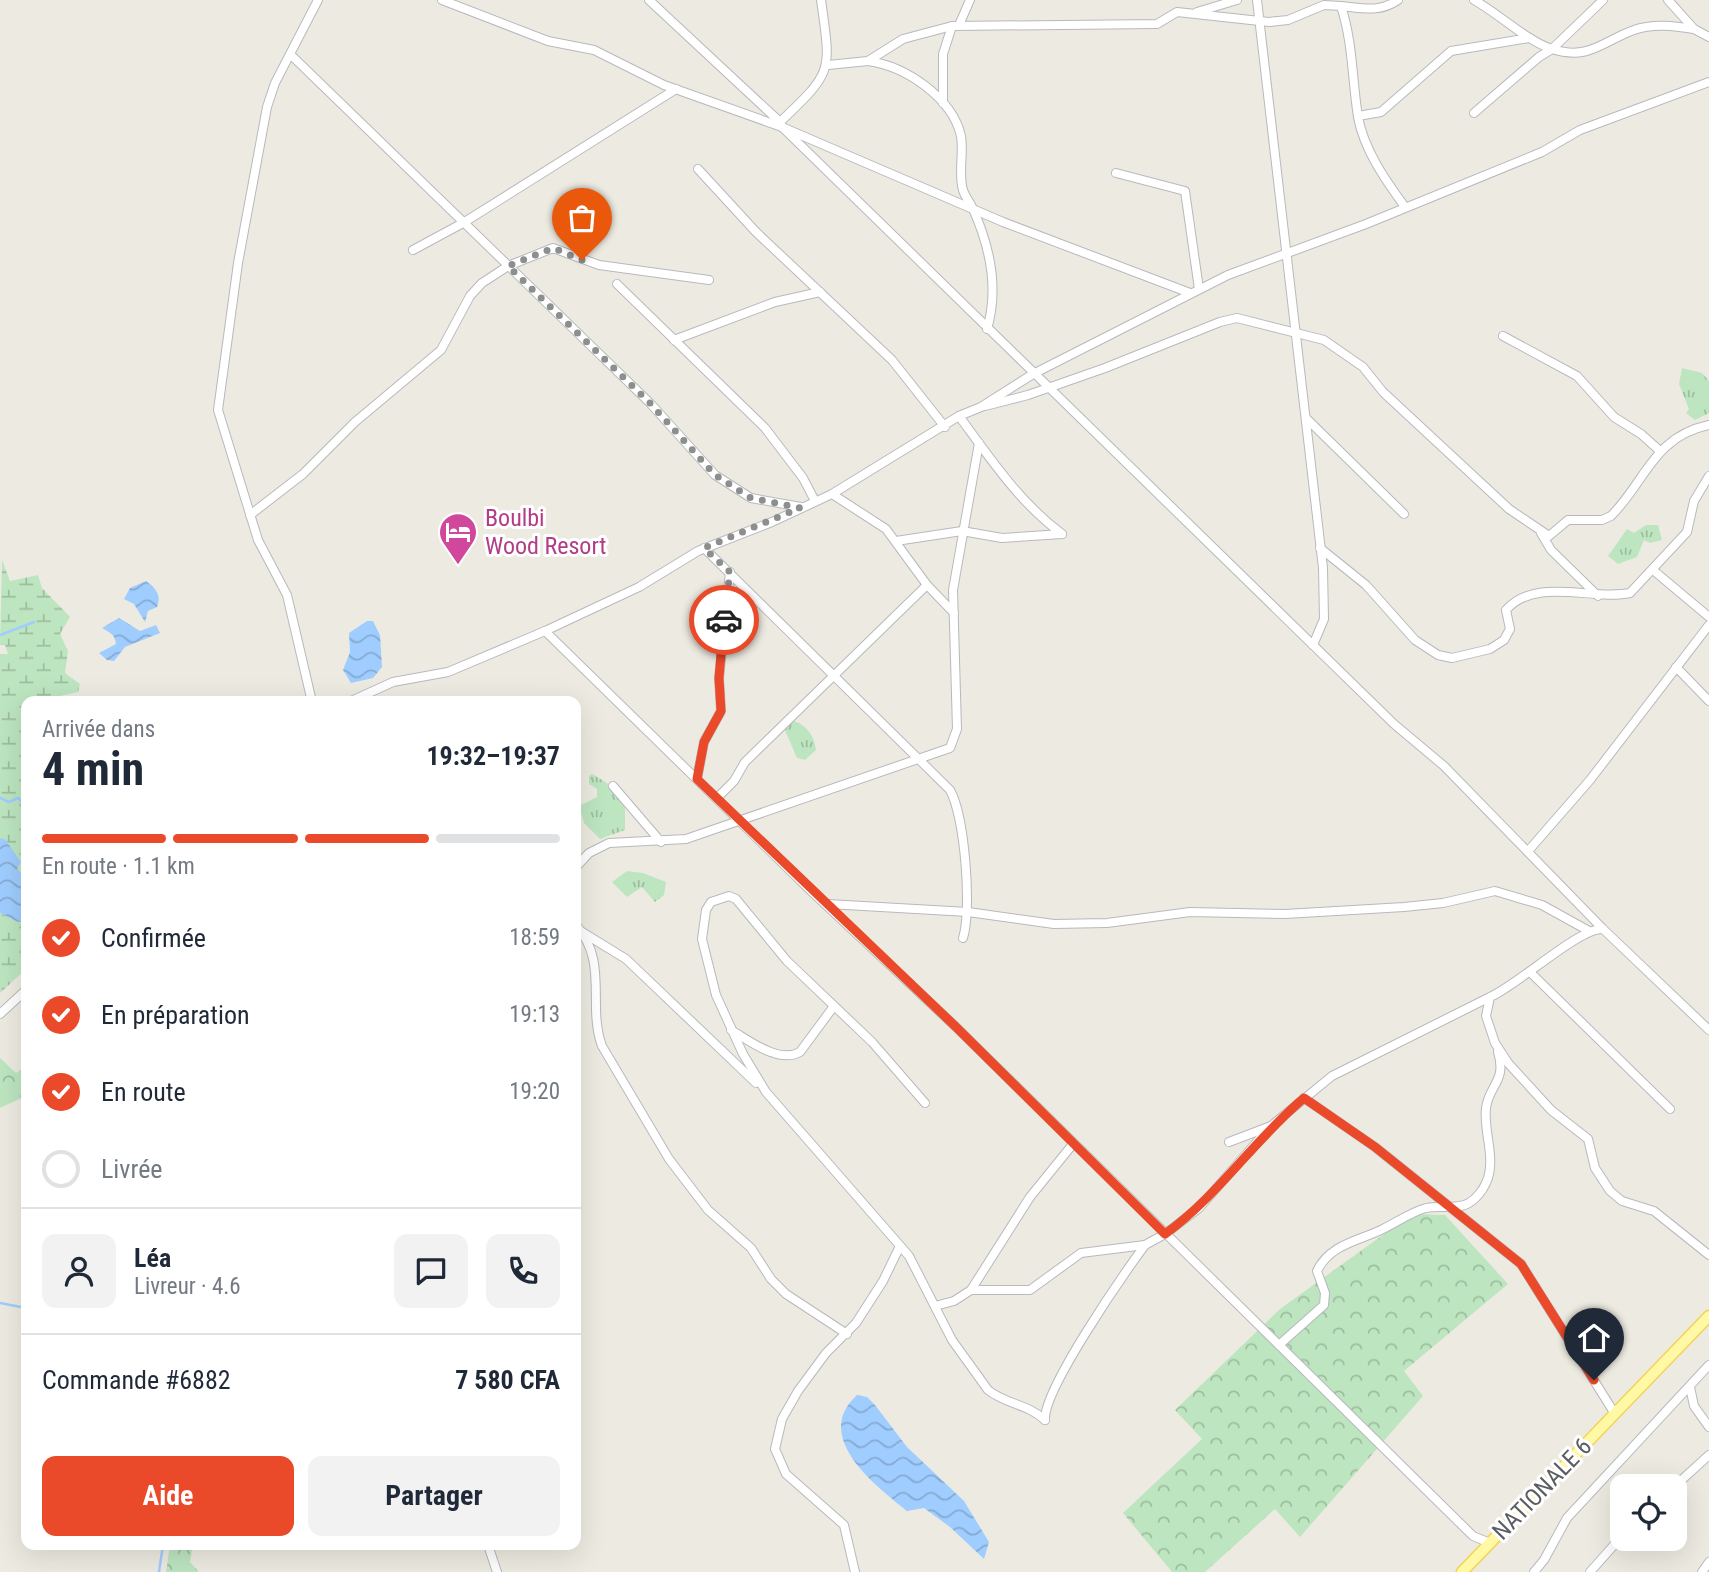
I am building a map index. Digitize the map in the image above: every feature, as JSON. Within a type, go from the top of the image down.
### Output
[{"type":"main road","name":"NATIONALE 6","points":[[1462,1572],[1709,1316]]},
{"type":"street","points":[[311,696],[287,595],[258,540],[218,410],[221,375],[233,318],[238,263],[250,213],[261,130],[275,83],[318,0]]},
{"type":"street","points":[[442,0],[548,41],[594,50],[676,89],[781,124],[890,176],[1190,293]]},
{"type":"street","points":[[649,0],[781,124],[1046,387],[1313,645],[1529,850],[1603,929],[1709,1030]]},
{"type":"street","points":[[781,124],[813,89],[828,65],[821,0]]},
{"type":"street","points":[[943,103],[943,54],[970,0]]},
{"type":"street","points":[[1189,13],[1224,6],[1237,0]]},
{"type":"street","points":[[1257,0],[1320,548],[1324,619],[1313,645]]},
{"type":"street","points":[[1368,0],[1375,10]]},
{"type":"street","points":[[868,61],[903,39],[956,25],[1157,24],[1177,12],[1260,22],[1288,20],[1324,5],[1385,9],[1398,0]]},
{"type":"street","points":[[1474,0],[1500,14],[1529,38],[1552,49],[1570,52],[1595,51],[1635,29],[1667,25],[1694,29],[1709,37]]},
{"type":"street","points":[[1474,113],[1552,49],[1603,0]]},
{"type":"street","points":[[1668,0],[1694,29]]},
{"type":"street","points":[[1341,5],[1352,48],[1358,116],[1372,155],[1405,207]]},
{"type":"street","points":[[1358,116],[1381,112],[1451,51],[1529,38]]},
{"type":"street","points":[[291,55],[650,403],[715,475],[751,498],[800,508]]},
{"type":"street","points":[[828,65],[868,61],[886,65],[912,79],[943,103],[960,135],[962,189],[973,208],[991,263],[994,306],[987,329]]},
{"type":"street","points":[[981,407],[1033,374],[1190,293],[1542,152],[1580,130],[1709,82]]},
{"type":"street","points":[[413,250],[463,223],[676,89]]},
{"type":"street","points":[[698,169],[909,377],[945,427]]},
{"type":"street","points":[[1116,173],[1185,191],[1199,289]]},
{"type":"street","points":[[250,515],[303,474],[355,422],[441,350],[470,296],[482,283],[508,266],[553,248],[615,269],[685,275],[709,281]]},
{"type":"street","points":[[617,284],[765,428],[803,478],[815,501]]},
{"type":"street","points":[[674,340],[775,302],[820,292]]},
{"type":"street","points":[[362,696],[393,682],[448,672],[639,587],[704,548],[832,494],[945,427],[959,415],[1028,395],[1105,368],[1220,322],[1237,318],[1324,340],[1363,367],[1383,392],[1510,509],[1549,536],[1572,518],[1602,520],[1611,516],[1660,451],[1687,431],[1709,425]]},
{"type":"street","points":[[1503,336],[1577,376],[1614,417],[1641,434],[1660,451]]},
{"type":"street","points":[[896,541],[962,531],[1002,538],[1062,534],[1016,491],[959,415]]},
{"type":"street","points":[[1307,419],[1404,514]]},
{"type":"street","points":[[581,862],[589,853],[609,843],[686,839],[950,748],[957,729],[954,577],[979,443]]},
{"type":"street","points":[[1320,548],[1366,585],[1415,640],[1438,655],[1452,658],[1490,649],[1504,640],[1510,629],[1506,610],[1516,602],[1548,591],[1598,596],[1630,593],[1687,532],[1694,501],[1709,476]]},
{"type":"street","points":[[832,494],[874,519],[896,541],[927,585],[954,613]]},
{"type":"street","points":[[1541,533],[1551,550],[1598,596]]},
{"type":"street","points":[[704,548],[950,790],[958,804],[965,848],[968,912],[963,939]]},
{"type":"street","points":[[1653,570],[1709,617]]},
{"type":"street","points":[[697,779],[704,742],[721,711],[719,678],[730,572]]},
{"type":"street","points":[[717,798],[734,781],[745,762],[927,585]]},
{"type":"street","points":[[1529,850],[1590,780],[1709,625]]},
{"type":"street","points":[[545,631],[1473,1536],[1490,1543]]},
{"type":"street","points":[[1676,667],[1709,701]]},
{"type":"street","points":[[613,786],[661,842]]},
{"type":"street","points":[[827,904],[968,912],[1054,924],[1107,923],[1190,912],[1285,914],[1404,907],[1443,903],[1495,891],[1542,905],[1589,931]]},
{"type":"street","points":[[766,1092],[731,1030],[709,976],[702,939],[706,911],[718,898],[736,898],[787,961],[893,1065],[925,1103]]},
{"type":"street","points":[[581,929],[626,960],[766,1092],[900,1246],[915,1266],[964,1360],[996,1396],[1037,1412],[1045,1420],[1049,1398],[1065,1367],[1144,1245]]},
{"type":"street","points":[[971,1290],[1030,1290],[1081,1253],[1144,1245],[1165,1234],[1199,1208],[1271,1126],[1304,1098],[1357,1060],[1490,997],[1589,931],[1603,929]]},
{"type":"street","points":[[581,934],[598,986],[595,1028],[602,1046],[669,1159],[708,1210],[751,1248],[771,1279],[786,1294],[847,1334]]},
{"type":"street","points":[[1530,972],[1670,1109]]},
{"type":"street","points":[[0,1014],[21,995]]},
{"type":"street","points":[[1279,1345],[1324,1305],[1325,1293],[1317,1271],[1323,1259],[1348,1242],[1380,1230],[1415,1212],[1468,1204],[1487,1182],[1490,1166],[1486,1106],[1500,1078],[1502,1066],[1486,1016],[1490,997]]},
{"type":"street","points":[[731,1030],[766,1049],[785,1057],[792,1056],[800,1052],[834,1006]]},
{"type":"street","points":[[1495,1043],[1508,1063],[1551,1110],[1588,1139],[1595,1168],[1616,1197],[1654,1211],[1709,1255]]},
{"type":"street","points":[[1304,1098],[1375,1147],[1452,1206],[1521,1264],[1615,1414]]},
{"type":"street","points":[[1229,1142],[1271,1126]]},
{"type":"street","points":[[935,1306],[954,1301],[971,1290],[1030,1197],[1073,1144]]},
{"type":"street","points":[[855,1572],[844,1525],[786,1475],[775,1449],[782,1419],[798,1391],[826,1353],[847,1334],[883,1281],[900,1246]]},
{"type":"street","points":[[1534,1572],[1544,1560],[1567,1518],[1709,1365]]},
{"type":"street","points":[[1690,1387],[1694,1406],[1709,1427]]},
{"type":"street","points":[[1687,1475],[1709,1455]]},
{"type":"street","points":[[489,1550],[496,1572]]},
{"type":"street","points":[[1590,1572],[1610,1550]]},
{"type":"street","points":[[1702,1572],[1709,1562]]},
{"type":"green space","points":[[1682,368],[1702,373],[1709,381],[1709,413],[1695,420],[1686,413],[1689,409],[1679,384]]},
{"type":"green space","points":[[1646,525],[1658,525],[1662,540],[1650,543],[1644,540],[1637,557],[1618,564],[1608,556],[1627,529],[1634,533]]},
{"type":"green space","points":[[2,560],[10,581],[38,575],[42,588],[70,617],[60,634],[68,651],[65,673],[80,684],[78,692],[60,696],[21,696],[21,873],[17,869],[20,862],[5,839],[0,838],[0,654],[8,654],[5,645],[0,645]]},
{"type":"green space","points":[[794,721],[807,729],[815,745],[816,750],[805,760],[797,758],[784,728]]},
{"type":"green space","points":[[592,774],[607,783],[625,807],[625,830],[600,839],[584,823],[581,805],[597,797],[597,789],[589,784],[589,776]]},
{"type":"green space","points":[[627,871],[643,873],[666,882],[664,895],[655,902],[642,887],[627,897],[612,882]]},
{"type":"green space","points":[[0,913],[21,922],[21,974],[0,993]]},
{"type":"green space","points":[[0,1058],[16,1073],[21,1070],[21,1098],[0,1108]]},
{"type":"green space","points":[[1412,1214],[1445,1215],[1508,1284],[1404,1371],[1423,1396],[1300,1537],[1275,1509],[1205,1572],[1172,1572],[1123,1513],[1202,1439],[1175,1410],[1280,1309]]},
{"type":"green space","points":[[169,1550],[192,1550],[190,1562],[199,1572],[166,1572]]},
{"type":"water","points":[[146,581],[155,589],[159,599],[157,607],[148,611],[145,622],[134,604],[124,599],[130,588]]},
{"type":"water","points":[[119,618],[140,631],[156,625],[160,633],[125,647],[114,661],[107,660],[99,653],[116,644],[113,636],[102,628]]},
{"type":"water","points":[[367,621],[373,621],[380,635],[382,667],[373,678],[351,683],[343,670],[350,652],[349,633]]},
{"type":"water","points":[[0,838],[5,839],[21,862],[17,869],[21,873],[21,922],[0,913]]},
{"type":"water","points":[[857,1395],[867,1397],[907,1447],[964,1501],[989,1542],[984,1559],[950,1527],[924,1508],[907,1511],[865,1474],[853,1459],[844,1444],[841,1427],[845,1411]]},
{"type":"waterway","points":[[0,635],[34,622]]},
{"type":"waterway","points":[[0,798],[9,802],[18,798],[21,801]]},
{"type":"waterway","points":[[0,1303],[21,1307]]},
{"type":"waterway","points":[[159,1572],[162,1550]]},
{"type":"way so far","points":[[582,260],[553,248],[508,266],[650,403],[715,475],[751,498],[800,508],[772,522],[704,548],[730,572],[724,620]]},
{"type":"place","name":"Boulbi Wood Resort","points":[[458,566]]},
{"type":"route","points":[[724,620],[719,678],[721,711],[704,742],[697,779],[956,1027],[1165,1234],[1199,1208],[1271,1126],[1304,1098],[1375,1147],[1503,1246],[1521,1264],[1594,1380]]}]
